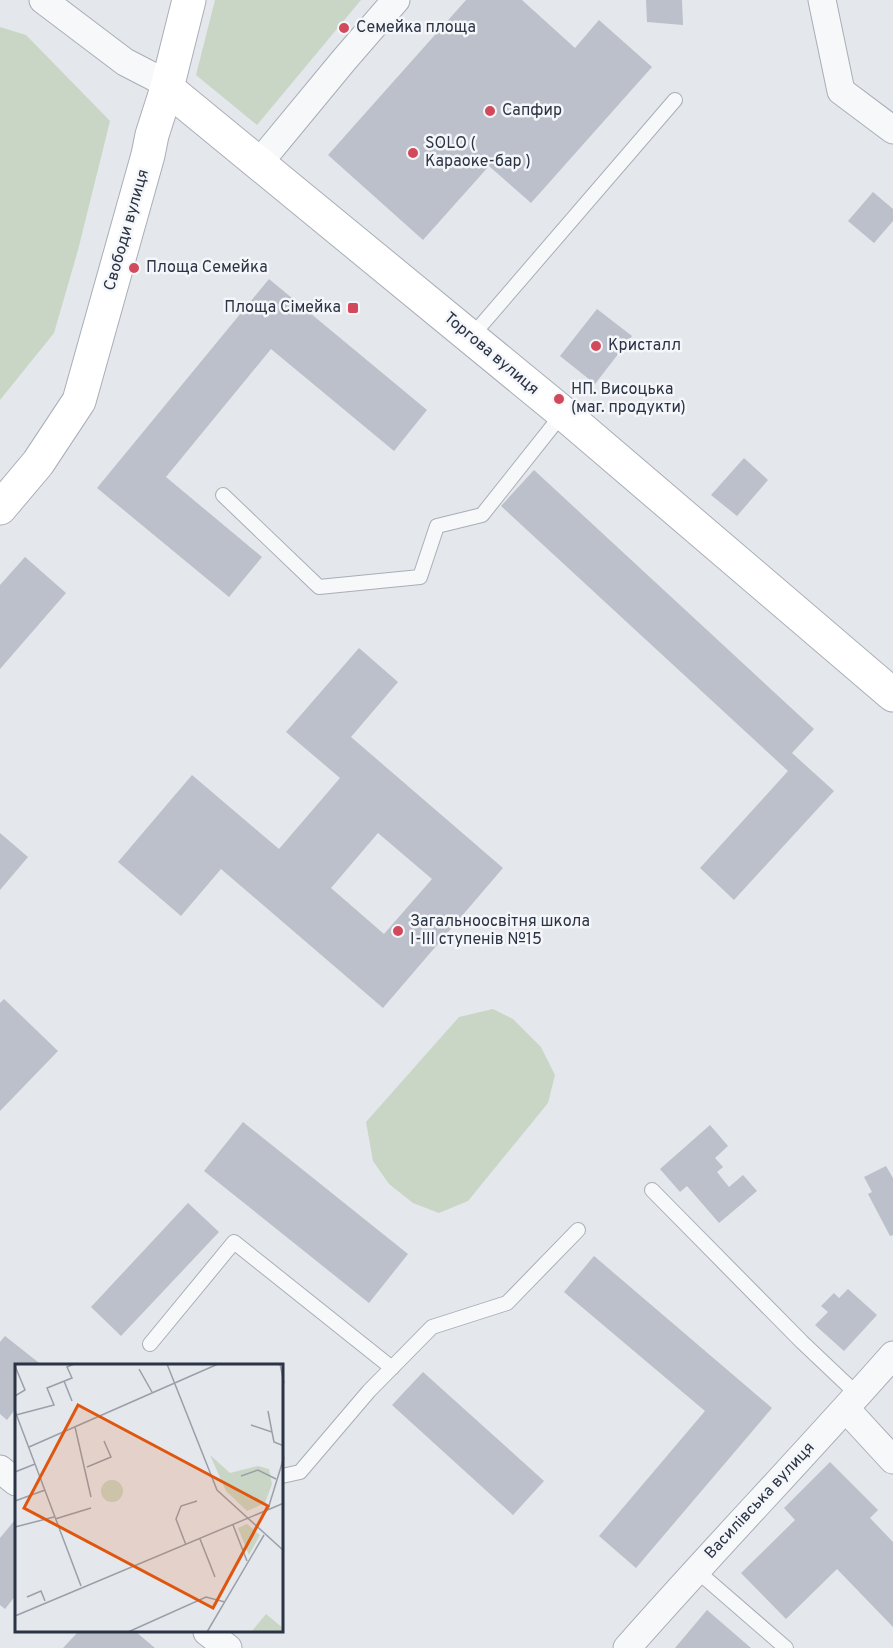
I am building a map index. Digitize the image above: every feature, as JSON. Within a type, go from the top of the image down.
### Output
[{"type":"street","points":[[43,0],[125,62],[156,78],[167,88]]},
{"type":"street","name":"Свободи вулиця","points":[[0,508],[38,463],[79,401],[167,88],[189,0]]},
{"type":"street","points":[[259,162],[396,0]]},
{"type":"street","points":[[822,0],[842,91],[893,130]]},
{"type":"street","name":"Торгова вулиця","points":[[167,88],[563,413],[893,695]]},
{"type":"street","name":"Василівська вулиця","points":[[627,1648],[893,1355]]},
{"type":"street","points":[[852,1402],[893,1460]]},
{"type":"street","points":[[0,1469],[15,1481]]},
{"type":"street","points":[[208,1633],[228,1648]]},
{"type":"lane","points":[[471,337],[675,100]]},
{"type":"lane","points":[[224,495],[319,587],[420,577],[437,526],[482,515],[563,413]]},
{"type":"lane","points":[[652,1190],[802,1342],[852,1402]]},
{"type":"lane","points":[[284,1476],[300,1472],[369,1391],[432,1327],[507,1304],[578,1230]]},
{"type":"lane","points":[[150,1344],[234,1242],[392,1368]]},
{"type":"lane","points":[[696,1570],[786,1648]]},
{"type":"green space","points":[[215,0],[361,0],[257,125],[196,75]]},
{"type":"green space","points":[[0,27],[26,35],[110,121],[78,250],[54,333],[0,400]]},
{"type":"green space","points":[[493,1009],[513,1019],[541,1047],[555,1075],[548,1103],[468,1201],[439,1213],[413,1203],[389,1184],[373,1161],[366,1122],[459,1017]]},
{"type":"building","name":"Сапфир","points":[[466,0],[522,0],[575,48],[599,20],[652,67],[531,203],[489,166],[423,240],[328,155]]},
{"type":"building","points":[[646,0],[682,0],[683,25],[647,22]]},
{"type":"building","points":[[873,192],[893,209],[893,221],[874,243],[848,221]]},
{"type":"building","points":[[269,279],[427,410],[394,451],[271,349],[166,477],[262,557],[229,597],[97,488]]},
{"type":"building","name":"Кристалл","points":[[597,309],[632,336],[595,384],[560,356]]},
{"type":"building","points":[[744,458],[768,480],[737,516],[711,495]]},
{"type":"building","points":[[534,470],[814,729],[792,753],[834,791],[734,900],[700,868],[788,771],[501,506]]},
{"type":"building","points":[[25,557],[66,593],[0,669],[0,585]]},
{"type":"building","points":[[359,648],[398,682],[351,737],[503,868],[383,1008],[221,869],[181,916],[118,862],[192,775],[279,849],[340,778],[286,732]],"holes":[[[378,833],[432,879],[384,934],[331,888]]]},
{"type":"building","points":[[0,833],[28,857],[0,890]]},
{"type":"building","points":[[4,999],[58,1051],[0,1111],[0,1003]]},
{"type":"building","points":[[243,1122],[408,1254],[369,1303],[204,1171]]},
{"type":"building","points":[[710,1125],[728,1146],[715,1158],[723,1167],[717,1172],[729,1187],[743,1175],[757,1191],[719,1223],[687,1186],[680,1192],[660,1169]]},
{"type":"building","points":[[886,1166],[893,1178],[893,1235],[890,1236],[868,1194],[872,1192],[864,1177]]},
{"type":"building","points":[[188,1203],[219,1232],[121,1336],[91,1307]]},
{"type":"building","points":[[594,1256],[772,1408],[636,1568],[599,1536],[705,1411],[564,1292]]},
{"type":"building","points":[[848,1289],[877,1315],[844,1351],[815,1325],[828,1312],[821,1306],[834,1293],[839,1298]]},
{"type":"building","points":[[5,1336],[40,1364],[15,1364],[15,1409],[7,1420],[0,1414],[0,1342]]},
{"type":"building","points":[[423,1372],[544,1481],[513,1515],[392,1405]]},
{"type":"building","points":[[830,1462],[878,1510],[870,1518],[893,1542],[893,1627],[837,1569],[786,1619],[741,1573],[795,1520],[784,1508]]},
{"type":"building","points":[[14,1521],[15,1596],[5,1609],[0,1605],[0,1538]]},
{"type":"building","points":[[707,1610],[751,1648],[675,1648]]},
{"type":"building","points":[[77,1633],[137,1633],[155,1648],[63,1648]]},
{"type":"place","name":"Семейка площа","points":[[344,28]]},
{"type":"place","name":"Сапфир","points":[[490,111]]},
{"type":"place","name":"SOLO ( Караоке-бар )","points":[[413,153]]},
{"type":"place","name":"Площа Семейка","points":[[134,268]]},
{"type":"place","name":"Площа Сімейка","points":[[353,308]]},
{"type":"place","name":"Кристалл","points":[[596,346]]},
{"type":"place","name":"НП. Висоцька (маг. продукти)","points":[[559,399]]},
{"type":"place","name":"Загальноосвітня школа І-ІІІ ступенів №15","points":[[398,931]]}]
